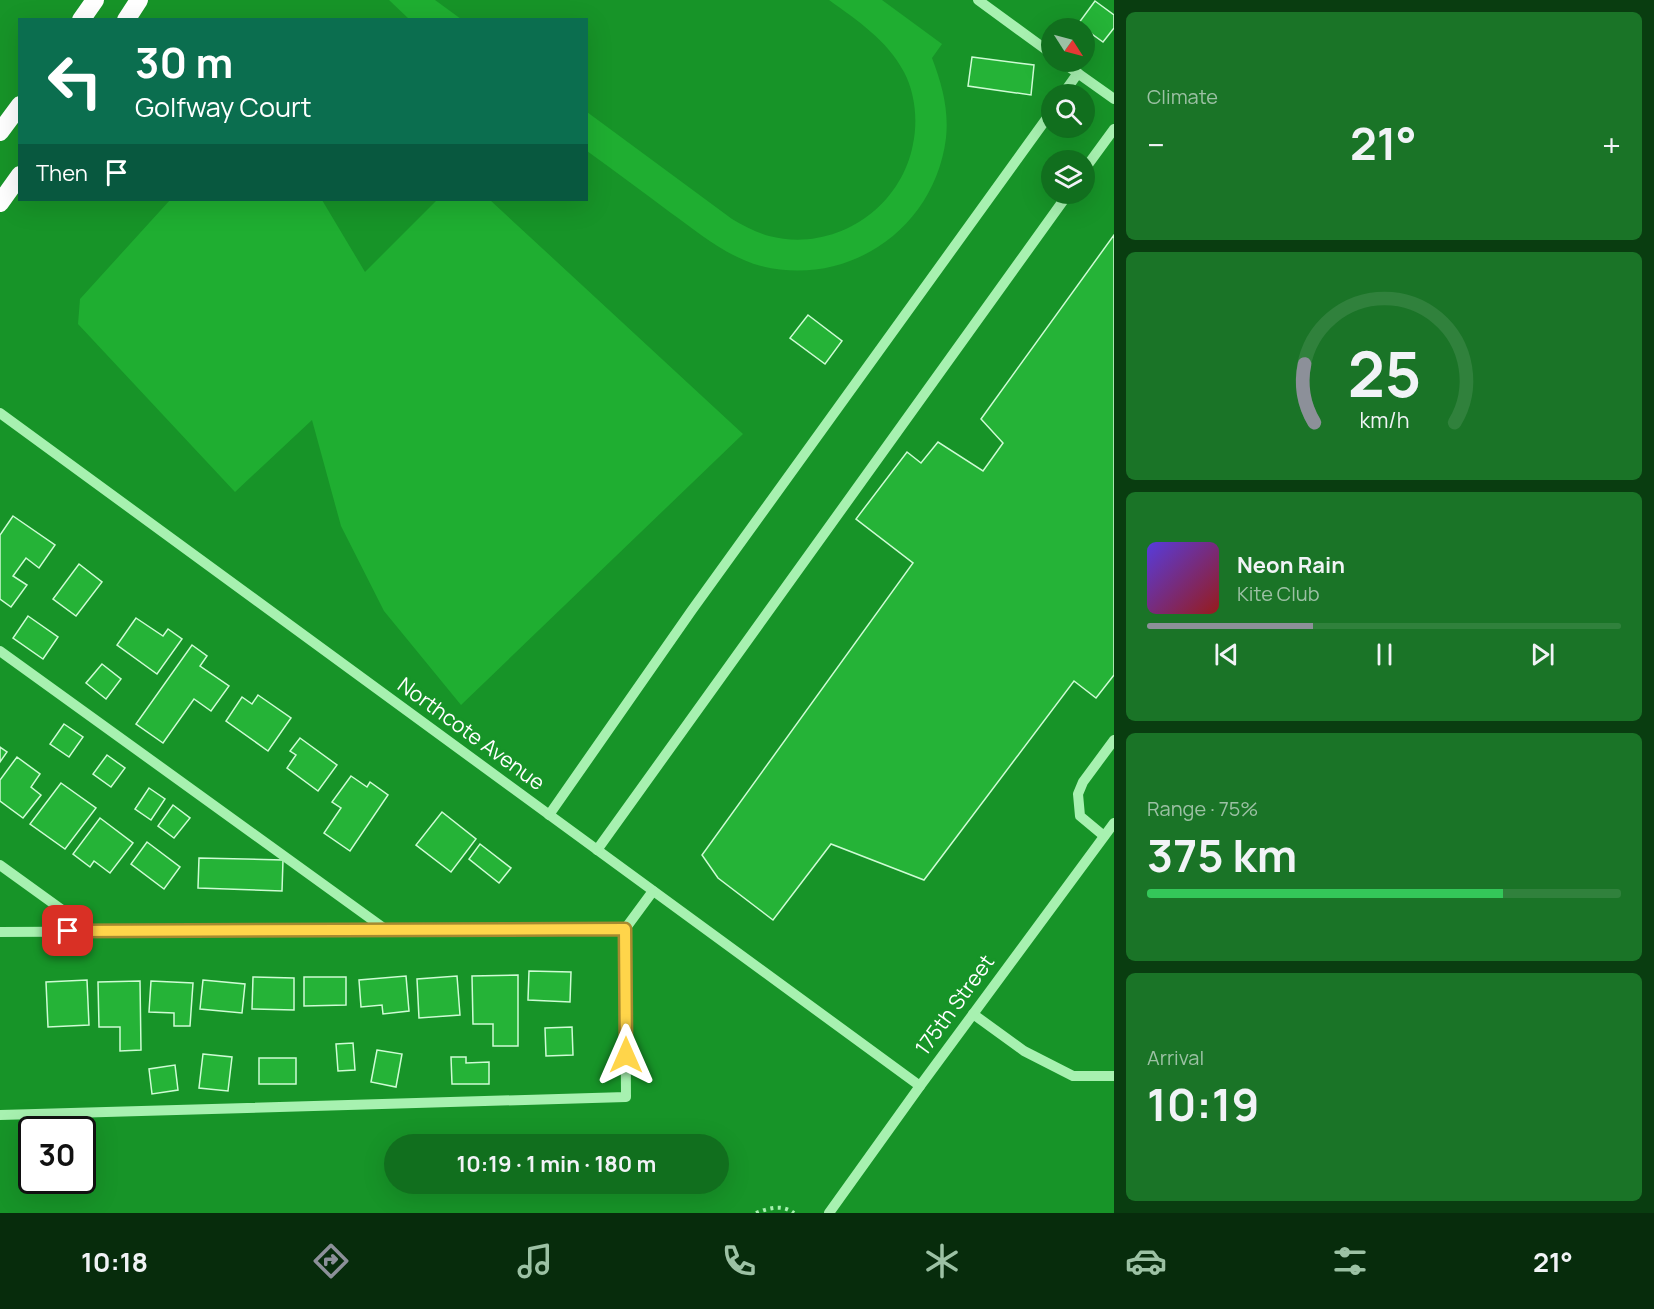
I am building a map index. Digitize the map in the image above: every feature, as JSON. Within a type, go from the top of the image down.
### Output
[{"type":"highway","points":[[82,18],[95,0]]},
{"type":"highway","points":[[127,18],[139,0]]},
{"type":"highway","points":[[0,132],[18,108]]},
{"type":"highway","points":[[0,203],[18,178]]},
{"type":"street","points":[[978,0],[1041,46]]},
{"type":"street","points":[[1070,84],[1078,73],[1114,99]]},
{"type":"street","points":[[549,815],[692,610],[1041,126]]},
{"type":"street","points":[[1095,155],[1114,129]]},
{"type":"street","points":[[597,850],[1061,204]]},
{"type":"street","name":"Northcote Avenue","points":[[0,413],[920,1086]]},
{"type":"street","points":[[0,651],[386,929]]},
{"type":"street","points":[[1104,836],[1080,816],[1078,794],[1083,782],[1114,740]]},
{"type":"street","name":"175th Street","points":[[830,1213],[920,1086],[1114,823]]},
{"type":"street","points":[[0,865],[90,930]]},
{"type":"street","points":[[0,1115],[626,1097],[625,929],[652,891]]},
{"type":"street","points":[[0,932],[625,929]]},
{"type":"street","points":[[973,1014],[1024,1051],[1073,1076],[1114,1076]]},
{"type":"path","points":[[756,1213],[777,1207],[788,1208],[794,1213]]},
{"type":"green space","points":[[389,0],[435,0],[460,18],[408,18]]},
{"type":"green space","points":[[829,0],[882,0],[942,44],[932,58],[946,107],[946,138],[939,170],[925,199],[906,224],[882,244],[855,259],[825,268],[794,271],[749,262],[714,244],[588,152],[588,113],[732,219],[759,233],[793,240],[817,238],[840,232],[861,221],[895,188],[906,167],[913,144],[915,116],[911,89],[897,61],[871,32]]},
{"type":"green space","points":[[169,201],[323,201],[365,272],[436,201],[491,201],[743,434],[461,705],[384,611],[341,526],[312,420],[235,492],[78,324],[80,299]]},
{"type":"building","points":[[1095,1],[1114,15],[1114,28],[1103,42],[1095,36],[1095,18],[1082,18]]},
{"type":"building","points":[[972,57],[1034,65],[1031,95],[968,86]]},
{"type":"building","points":[[1114,235],[1114,675],[1096,698],[1074,681],[924,880],[831,844],[773,920],[718,878],[702,855],[913,563],[856,519],[907,452],[921,463],[938,442],[983,471],[1003,443],[981,419]]},
{"type":"building","points":[[808,315],[842,341],[825,364],[790,338]]},
{"type":"building","points":[[13,516],[55,545],[39,568],[26,558],[13,576],[27,585],[11,607],[0,599],[0,535]]},
{"type":"building","points":[[79,564],[102,582],[76,616],[53,599]]},
{"type":"building","points":[[28,616],[58,637],[43,659],[13,638]]},
{"type":"building","points":[[136,618],[163,636],[168,629],[182,639],[157,674],[117,645]]},
{"type":"building","points":[[192,645],[207,656],[200,666],[229,686],[211,711],[194,699],[163,743],[136,724]]},
{"type":"building","points":[[102,664],[121,679],[106,699],[86,683]]},
{"type":"building","points":[[258,695],[291,718],[268,751],[226,721],[242,697],[252,704]]},
{"type":"building","points":[[64,724],[83,737],[69,757],[50,744]]},
{"type":"building","points":[[300,738],[337,765],[318,791],[287,768],[296,755],[290,751]]},
{"type":"building","points":[[0,747],[7,752],[0,762]]},
{"type":"building","points":[[107,755],[125,768],[111,787],[93,774]]},
{"type":"building","points":[[17,757],[40,774],[31,787],[41,795],[23,818],[0,801],[0,780]]},
{"type":"building","points":[[351,776],[367,787],[370,782],[388,795],[350,851],[324,833],[341,808],[332,802]]},
{"type":"building","points":[[61,783],[96,808],[65,849],[30,824]]},
{"type":"building","points":[[149,788],[165,799],[151,820],[135,809]]},
{"type":"building","points":[[173,805],[190,818],[174,838],[158,826]]},
{"type":"building","points":[[442,812],[476,839],[451,872],[416,845]]},
{"type":"building","points":[[100,818],[133,843],[110,873],[94,861],[90,867],[73,854]]},
{"type":"building","points":[[147,842],[180,867],[164,889],[131,864]]},
{"type":"building","points":[[480,844],[511,868],[499,883],[469,859]]},
{"type":"building","points":[[199,858],[283,860],[282,891],[198,888]]},
{"type":"building","points":[[529,971],[571,972],[570,1002],[528,1000]]},
{"type":"building","points":[[518,975],[518,1046],[493,1046],[493,1024],[473,1024],[472,976]]},
{"type":"building","points":[[406,976],[409,1011],[383,1014],[382,1005],[361,1007],[359,980]]},
{"type":"building","points":[[457,976],[460,1015],[419,1018],[417,979]]},
{"type":"building","points":[[253,977],[294,978],[294,1010],[252,1009]]},
{"type":"building","points":[[304,977],[346,977],[346,1005],[304,1006]]},
{"type":"building","points":[[87,980],[89,1025],[48,1027],[46,982]]},
{"type":"building","points":[[203,980],[245,984],[242,1013],[200,1009]]},
{"type":"building","points":[[140,981],[141,1050],[120,1051],[120,1027],[99,1027],[98,982]]},
{"type":"building","points":[[151,981],[193,983],[190,1026],[174,1026],[174,1013],[149,1012]]},
{"type":"building","points":[[572,1027],[573,1055],[546,1056],[545,1028]]},
{"type":"building","points":[[353,1043],[355,1070],[338,1071],[336,1044]]},
{"type":"building","points":[[377,1050],[402,1054],[396,1087],[371,1082]]},
{"type":"building","points":[[203,1054],[232,1057],[228,1091],[199,1088]]},
{"type":"building","points":[[451,1057],[466,1057],[466,1063],[489,1062],[489,1084],[452,1084]]},
{"type":"building","points":[[259,1058],[296,1058],[296,1084],[259,1084]]},
{"type":"building","points":[[175,1065],[178,1090],[152,1094],[149,1069]]},
{"type":"route","points":[[68,931],[625,929],[626,1055]]}]
